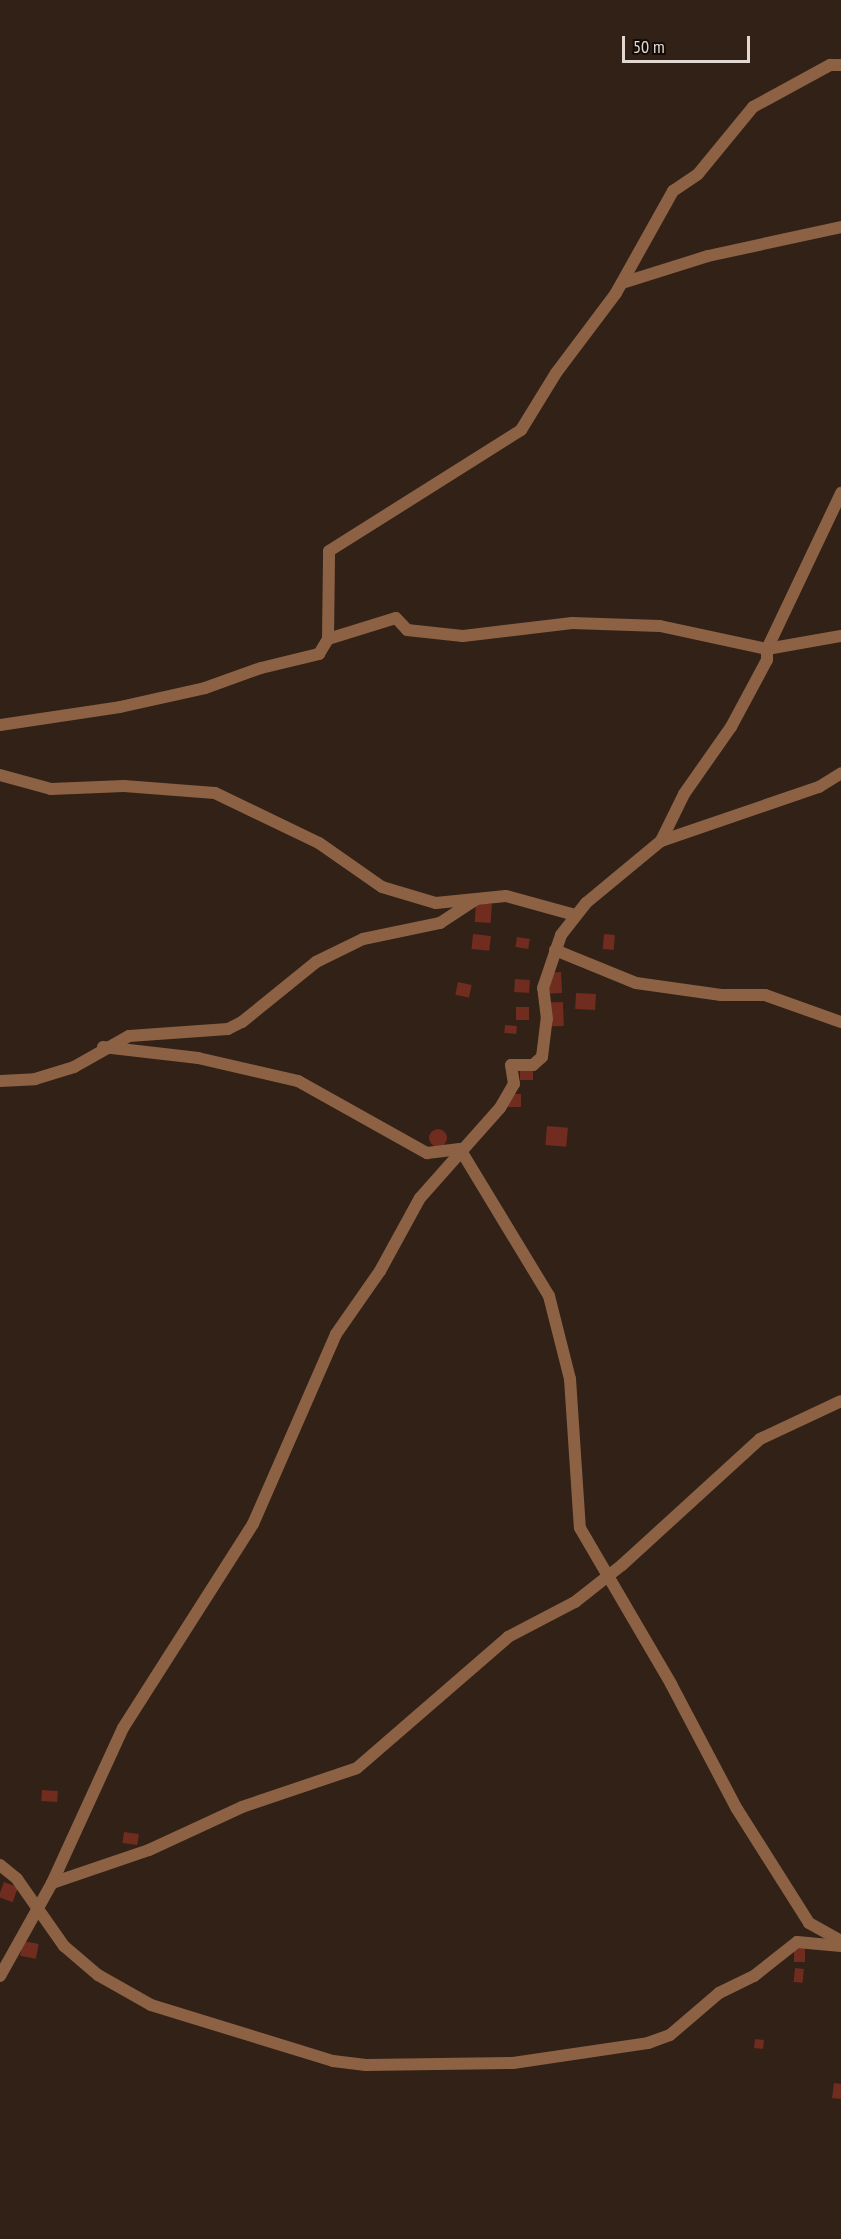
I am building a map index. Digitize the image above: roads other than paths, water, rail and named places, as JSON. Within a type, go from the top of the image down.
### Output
[{"type":"street","points":[[0,725],[182,694],[318,654],[328,639],[329,550],[521,430],[556,373],[622,283],[673,191],[698,174],[753,107],[830,65],[841,66]]},
{"type":"street","points":[[622,283],[708,256],[841,227]]},
{"type":"street","points":[[661,841],[684,794],[734,719],[767,660],[766,650],[841,494]]},
{"type":"street","points":[[328,639],[396,618],[407,630],[463,636],[572,623],[660,626],[766,650],[841,636]]},
{"type":"street","points":[[0,1976],[38,1912],[123,1728],[253,1524],[336,1334],[380,1271],[420,1198],[460,1149],[500,1108],[514,1084],[511,1065],[533,1065],[542,1057],[547,1019],[543,988],[555,950],[575,915],[661,841],[819,787],[841,773]]},
{"type":"street","points":[[0,775],[51,789],[124,786],[215,793],[319,843],[382,887],[436,903],[506,896],[575,915]]},
{"type":"street","points":[[0,1081],[66,1070],[103,1047],[147,1033],[228,1029],[242,1022],[316,962],[363,939],[440,923],[475,900]]},
{"type":"street","points":[[555,950],[636,983],[721,995],[765,995],[841,1022]]},
{"type":"street","points":[[103,1047],[198,1058],[298,1081],[427,1153],[460,1149]]},
{"type":"street","points":[[460,1149],[549,1296],[570,1379],[580,1528],[737,1809],[809,1923],[841,1941]]},
{"type":"street","points":[[52,1883],[148,1850],[242,1807],[357,1768],[508,1637],[575,1602],[608,1577],[760,1439],[841,1401]]},
{"type":"street","points":[[0,1865],[17,1879],[38,1912],[78,1959],[151,2006],[333,2061],[366,2065],[513,2063],[648,2043],[670,2035],[719,1993],[754,1976],[797,1942],[841,1946]]}]
